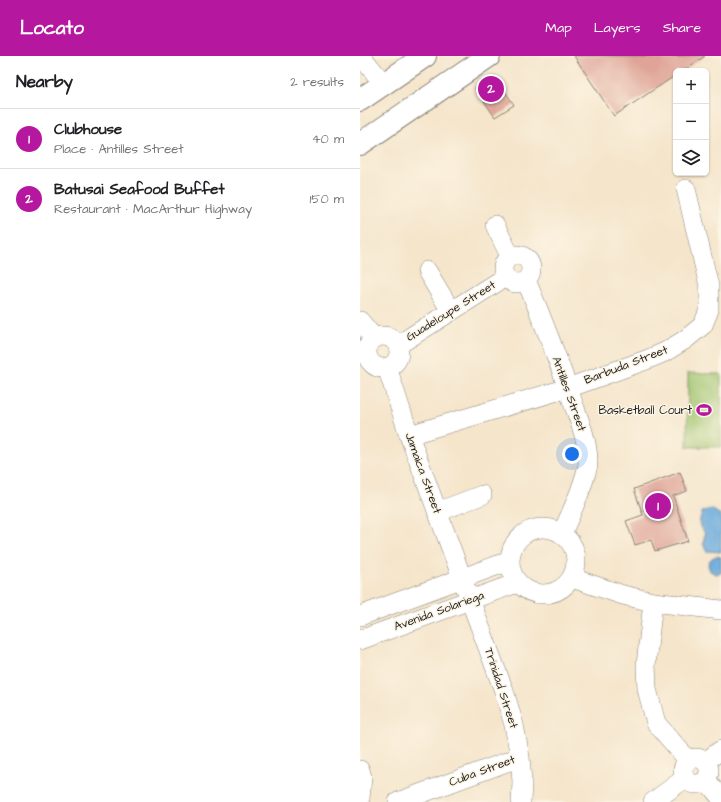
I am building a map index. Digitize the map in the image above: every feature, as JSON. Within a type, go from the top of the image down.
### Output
[{"type":"highway","points":[[360,100],[425,56]]},
{"type":"highway","points":[[360,144],[489,56]]},
{"type":"street","points":[[361,56],[384,84]]},
{"type":"street","name":"Barbuda Street","points":[[409,435],[568,388],[646,360],[665,352],[686,339],[703,325],[709,310],[709,286],[686,189]]},
{"type":"street","points":[[495,225],[510,256]]},
{"type":"street","points":[[520,255],[528,261],[531,271],[526,280],[517,283],[505,277],[503,273],[503,264],[510,256],[520,255]]},
{"type":"street","points":[[427,271],[452,311]]},
{"type":"street","name":"Guadeloupe Street","points":[[398,345],[505,277]]},
{"type":"street","name":"Antilles Street","points":[[526,280],[537,305],[584,432],[587,448],[588,463],[580,491],[562,533]]},
{"type":"street","points":[[360,320],[374,338]]},
{"type":"street","points":[[379,336],[390,337],[398,345],[399,356],[392,365],[373,366],[368,358],[367,347],[374,338],[379,336]]},
{"type":"street","name":"Jamaica Street","points":[[373,366],[409,435],[462,578]]},
{"type":"street","points":[[437,512],[482,495]]},
{"type":"street","points":[[542,527],[552,528],[562,533],[572,544],[574,549],[576,559],[572,578],[565,586],[556,592],[546,594],[526,590],[517,583],[511,573],[509,561],[510,550],[515,541],[527,531],[542,527]]},
{"type":"street","name":"Avenida Solariega","points":[[360,616],[509,561]]},
{"type":"street","name":"Trinidad Street","points":[[462,578],[504,691],[514,725],[520,757],[522,782],[521,802]]},
{"type":"street","points":[[572,578],[623,595],[653,602],[721,610]]},
{"type":"street","name":"Avenida Solariega","points":[[360,640],[517,583]]},
{"type":"street","points":[[653,602],[646,665],[646,689],[656,723],[721,798]]},
{"type":"street","points":[[653,802],[721,750]]},
{"type":"street","name":"Cuba Street","points":[[398,802],[443,794],[520,757]]},
{"type":"street","points":[[360,770],[362,777],[360,799]]},
{"type":"green space","name":"Basketball Court","points":[[688,373],[721,374],[721,447],[687,447]]},
{"type":"water","points":[[711,509],[721,515],[721,552],[706,551],[703,543],[705,534],[700,525],[700,517],[703,511]]},
{"type":"water","points":[[717,556],[721,557],[721,573],[716,574],[710,571],[708,565],[711,559]]},
{"type":"building","points":[[574,56],[705,56],[687,68],[673,68],[673,77],[614,116]]},
{"type":"building","points":[[495,76],[514,105],[495,117],[475,88]]},
{"type":"building","points":[[680,472],[687,491],[673,496],[688,541],[655,551],[651,540],[635,545],[626,521],[643,515],[634,489]]},
{"type":"place","name":"Batusai Seafood Buffet","points":[[491,89]]},
{"type":"place","name":"Basketball Court","points":[[704,410]]},
{"type":"place","name":"Clubhouse","points":[[658,506]]}]
